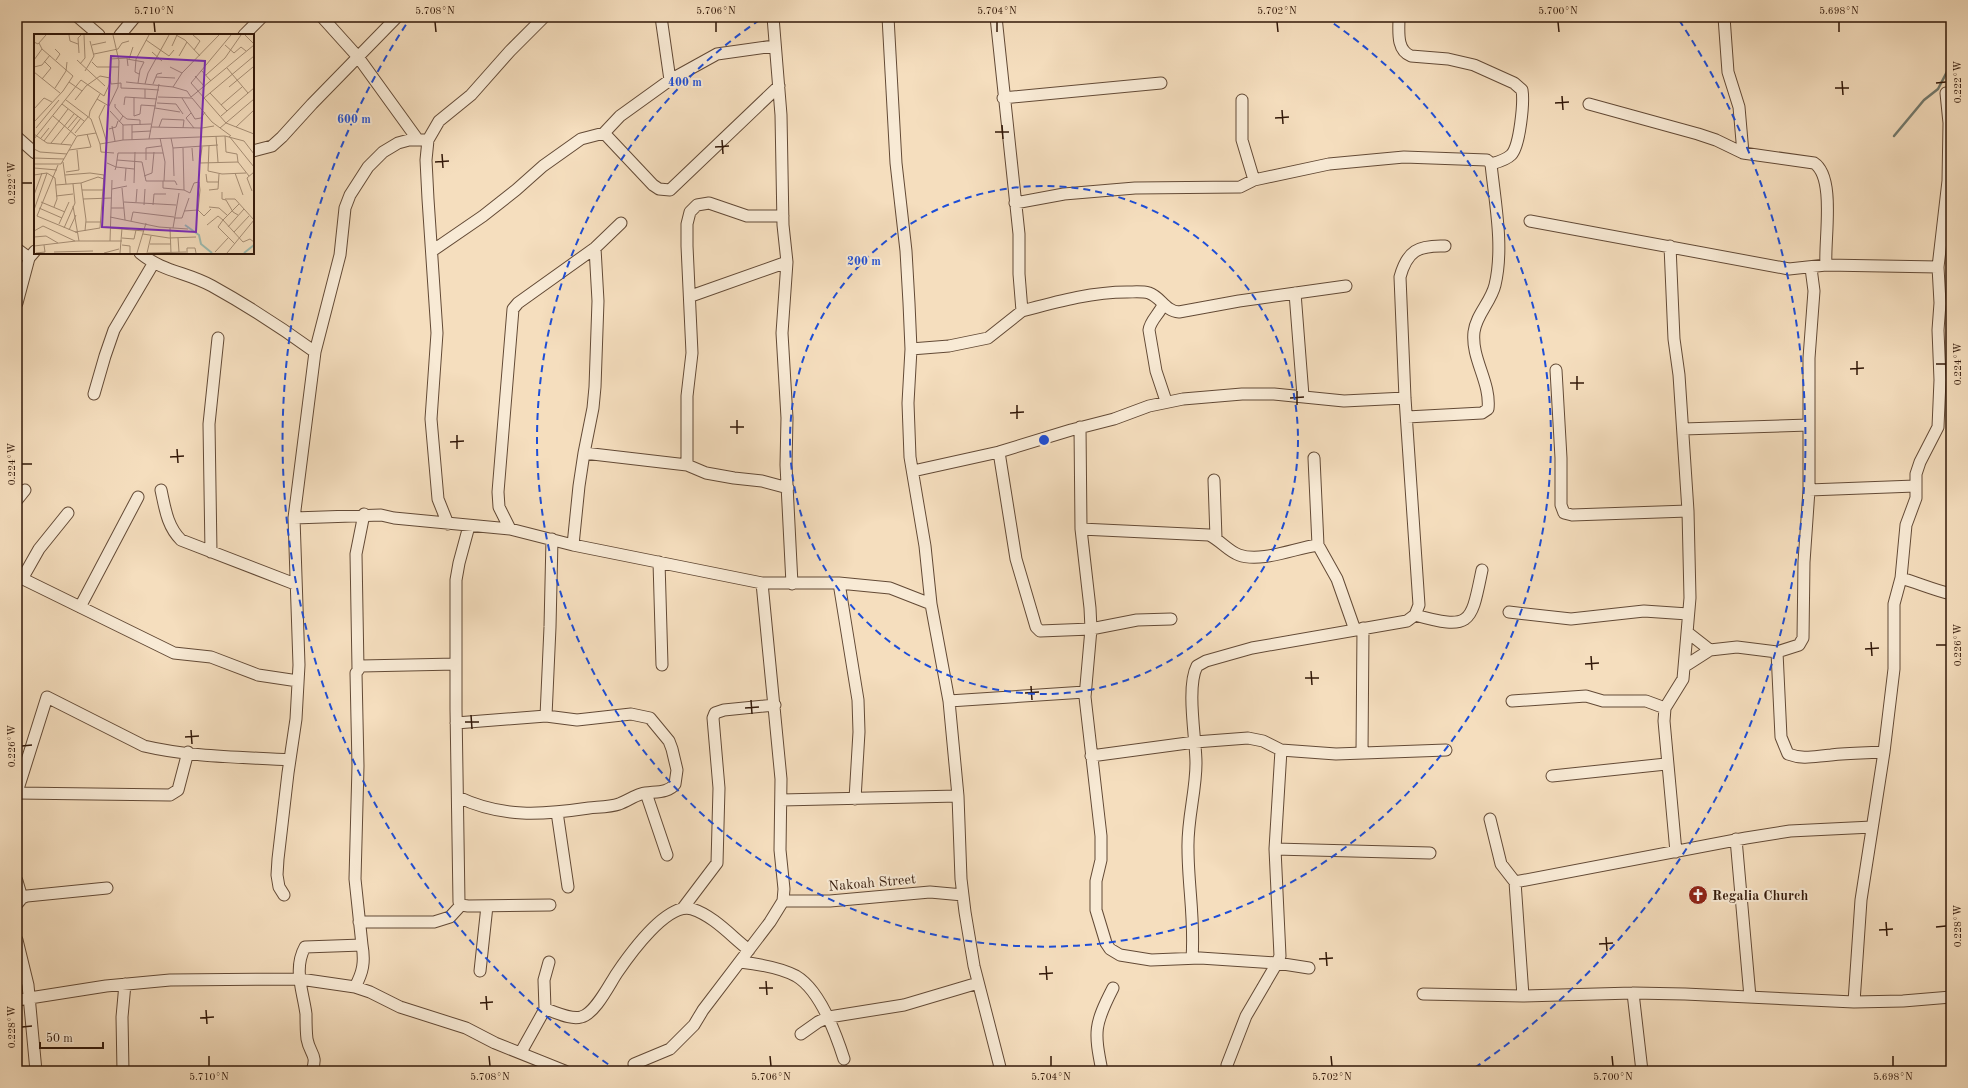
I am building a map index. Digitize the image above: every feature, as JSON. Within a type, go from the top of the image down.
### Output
[{"type":"street","points":[[78,17],[98,34]]},
{"type":"street","points":[[121,34],[135,17]]},
{"type":"street","points":[[245,34],[262,17]]},
{"type":"street","points":[[322,17],[358,57],[423,140],[426,160],[437,340],[431,419],[438,499],[448,524]]},
{"type":"street","points":[[254,151],[272,146],[282,137],[397,17]]},
{"type":"street","points":[[284,895],[279,887],[277,875],[278,859],[296,719],[298,681],[294,518],[315,352],[340,255],[345,208],[350,194],[368,167],[383,152],[398,143],[423,140],[440,121],[466,99],[510,51],[544,17]]},
{"type":"street","points":[[661,17],[670,80]]},
{"type":"street","points":[[773,17],[774,46],[781,115],[783,216],[787,262],[782,333],[787,418],[786,465],[792,584]]},
{"type":"street","points":[[888,17],[896,163],[907,264],[911,349],[908,426],[932,604],[949,701],[958,796],[963,895],[978,983],[1001,1071]]},
{"type":"street","points":[[996,17],[1003,98],[1019,234],[1019,274],[1022,311]]},
{"type":"street","points":[[1399,17],[1400,47],[1405,54],[1411,56],[1448,58],[1474,65],[1514,83],[1522,90],[1522,102],[1516,146],[1511,155],[1500,162],[1492,164]]},
{"type":"street","points":[[1724,17],[1728,72],[1739,107],[1743,153]]},
{"type":"street","points":[[432,251],[483,216],[543,166],[581,139],[604,133],[620,116],[670,80],[717,54],[774,46]]},
{"type":"street","points":[[1003,98],[1161,83]]},
{"type":"street","points":[[604,133],[653,185],[659,189],[670,190],[779,86]]},
{"type":"street","points":[[1854,1002],[1862,900],[1884,752],[1894,669],[1894,604],[1901,578],[1906,525],[1915,505],[1916,474],[1920,462],[1938,427],[1940,380],[1938,330],[1946,303],[1938,267],[1948,181],[1949,123],[1946,93]]},
{"type":"street","points":[[1242,100],[1242,140],[1254,180]]},
{"type":"street","points":[[1589,104],[1698,134],[1716,140],[1743,153],[1814,163],[1818,166],[1826,182],[1826,265]]},
{"type":"street","points":[[17,136],[34,152]]},
{"type":"street","points":[[1015,202],[1064,194],[1128,188],[1240,187],[1254,180],[1329,164],[1404,157],[1487,160],[1492,164],[1498,237],[1497,275],[1492,297],[1478,319],[1474,331],[1477,357],[1485,380],[1488,409],[1482,413],[1407,417]]},
{"type":"street","points":[[687,465],[687,396],[692,354],[687,224],[693,208],[702,203],[709,202],[747,216],[783,216]]},
{"type":"street","points":[[1530,221],[1789,269],[1811,268],[1826,265],[1938,267]]},
{"type":"street","points":[[510,529],[499,507],[498,492],[513,309],[518,303],[595,248],[621,223]]},
{"type":"street","points":[[1192,958],[1193,910],[1188,832],[1196,772],[1192,707],[1193,684],[1195,671],[1200,663],[1252,648],[1408,621],[1415,615],[1419,605],[1405,398],[1400,277],[1403,264],[1414,251],[1423,247],[1445,246]]},
{"type":"street","points":[[1670,246],[1674,339],[1683,429],[1688,511],[1690,598],[1683,679],[1665,708],[1664,721],[1666,764],[1676,852]]},
{"type":"street","points":[[573,545],[584,453],[594,408],[598,301],[595,248]]},
{"type":"street","points":[[17,249],[32,255],[17,303]]},
{"type":"street","points":[[141,254],[153,264],[210,285],[269,319],[315,352]]},
{"type":"street","points":[[690,296],[787,262]]},
{"type":"street","points":[[94,394],[104,356],[114,330],[153,264]]},
{"type":"street","points":[[1685,666],[1710,650],[1738,647],[1777,652],[1799,645],[1803,638],[1804,562],[1809,490],[1810,358],[1814,291],[1811,268]]},
{"type":"street","points":[[911,349],[949,346],[988,338],[1022,311],[1106,292],[1149,293],[1174,312],[1180,312],[1346,286]]},
{"type":"street","points":[[1295,293],[1303,396]]},
{"type":"street","points":[[1163,305],[1157,316],[1150,324],[1149,330],[1156,371],[1166,401]]},
{"type":"street","points":[[211,552],[209,424],[218,338]]},
{"type":"street","points":[[1556,370],[1561,458],[1561,505],[1564,513],[1572,515],[1688,511]]},
{"type":"street","points":[[913,471],[999,452],[1080,427],[1114,419],[1166,401],[1242,394],[1274,394],[1344,401],[1405,398]]},
{"type":"street","points":[[1683,429],[1809,425]]},
{"type":"street","points":[[1080,427],[1081,529],[1090,608],[1090,629],[1085,692],[1086,714],[1101,836],[1101,860],[1095,894],[1096,910],[1106,943],[1110,949],[1120,955],[1151,960],[1192,958],[1277,963],[1309,968]]},
{"type":"street","points":[[999,452],[1016,559],[1036,627],[1040,631],[1047,632],[1090,629],[1137,620],[1171,619]]},
{"type":"street","points":[[584,453],[687,465],[706,473],[762,481],[788,488]]},
{"type":"street","points":[[1314,458],[1318,545],[1337,579],[1359,629],[1362,753]]},
{"type":"street","points":[[1214,480],[1216,538]]},
{"type":"street","points":[[1809,490],[1915,486]]},
{"type":"street","points":[[17,500],[24,490]]},
{"type":"street","points":[[161,490],[166,515],[174,533],[181,540],[295,584]]},
{"type":"street","points":[[80,607],[138,497]]},
{"type":"street","points":[[68,513],[39,548],[19,578],[174,653],[211,657],[258,675],[298,681]]},
{"type":"street","points":[[294,518],[364,514],[448,524],[510,529],[573,545],[762,583],[839,583],[890,588],[932,604]]},
{"type":"street","points":[[355,987],[363,968],[364,957],[355,879],[358,766],[356,554],[364,514]]},
{"type":"street","points":[[461,905],[459,902],[456,723],[456,580],[469,526]]},
{"type":"street","points":[[1081,529],[1209,535],[1216,538],[1234,553],[1246,557],[1262,556],[1318,545]]},
{"type":"street","points":[[546,716],[546,672],[550,628],[552,539]]},
{"type":"street","points":[[659,562],[662,665]]},
{"type":"street","points":[[1415,615],[1434,620],[1452,622],[1464,621],[1470,616],[1474,607],[1482,570]]},
{"type":"street","points":[[1901,578],[1924,585],[1931,589],[1951,594]]},
{"type":"street","points":[[634,1064],[670,1049],[694,1025],[703,1010],[770,922],[783,901],[784,889],[780,850],[781,779],[762,583]]},
{"type":"street","points":[[839,583],[858,700],[859,732],[855,799]]},
{"type":"street","points":[[1509,612],[1571,619],[1644,611],[1688,614]]},
{"type":"street","points":[[1686,632],[1710,650]]},
{"type":"street","points":[[1777,652],[1781,737],[1788,754],[1797,758],[1811,758],[1829,755],[1884,752]]},
{"type":"street","points":[[358,669],[361,666],[456,664]]},
{"type":"street","points":[[949,701],[1085,692]]},
{"type":"street","points":[[1512,700],[1586,696],[1603,701],[1646,701],[1665,708]]},
{"type":"street","points":[[188,752],[178,790],[170,795],[17,793],[47,697],[144,746],[226,756],[290,760]]},
{"type":"street","points":[[545,1009],[572,1017],[581,1017],[588,1012],[602,997],[630,956],[661,920],[683,908],[717,862],[719,788],[713,718],[715,713],[724,710],[775,705]]},
{"type":"street","points":[[456,723],[546,716],[577,720],[631,714],[650,718],[669,741],[675,760],[677,779],[672,788],[668,790],[646,793],[618,804],[557,812],[509,813],[478,807],[458,797]]},
{"type":"street","points":[[1091,756],[1195,742],[1248,738],[1263,741],[1281,750],[1336,754],[1446,750]]},
{"type":"street","points":[[1227,1065],[1246,1016],[1280,956],[1275,849],[1281,750]]},
{"type":"street","points":[[1552,776],[1666,764]]},
{"type":"street","points":[[646,793],[667,855]]},
{"type":"street","points":[[781,800],[958,796]]},
{"type":"street","points":[[557,812],[568,887]]},
{"type":"street","points":[[1490,819],[1501,864],[1515,882],[1523,996]]},
{"type":"street","points":[[1515,882],[1676,852],[1736,839],[1790,831],[1872,827]]},
{"type":"street","points":[[1736,839],[1750,997]]},
{"type":"street","points":[[1275,849],[1430,853]]},
{"type":"street","points":[[17,881],[19,901],[107,888]]},
{"type":"street","name":"Nakoah Street","points":[[783,901],[830,901],[930,892],[963,895]]},
{"type":"street","points":[[359,922],[434,922],[450,917],[461,905],[550,905]]},
{"type":"street","points":[[480,971],[487,906]]},
{"type":"street","points":[[683,908],[692,909],[709,918],[749,950]]},
{"type":"street","points":[[17,940],[30,997],[36,1071]]},
{"type":"street","points":[[312,1071],[315,1064],[315,1058],[309,1048],[307,1038],[306,1014],[300,979],[299,964],[301,955],[305,947],[362,945]]},
{"type":"street","points":[[521,1052],[545,1009],[544,980],[549,962]]},
{"type":"street","points":[[740,962],[780,970],[796,976],[808,986],[829,1017],[844,1059]]},
{"type":"street","points":[[17,1000],[124,984],[170,980],[300,979],[355,987],[370,992],[400,1008],[466,1028],[495,1043],[566,1071]]},
{"type":"street","points":[[801,1034],[818,1022],[829,1017],[904,1005],[978,983]]},
{"type":"street","points":[[123,1071],[122,1032],[124,984]]},
{"type":"street","points":[[1102,1071],[1096,1041],[1096,1026],[1113,988]]},
{"type":"street","points":[[1423,994],[1523,996],[1633,993],[1854,1002],[1903,1001],[1951,997]]},
{"type":"street","points":[[1633,993],[1642,1071]]},
{"type":"waterway","points":[[1894,136],[1924,100],[1938,89],[1951,64]]},
{"type":"place","name":"Regalia Church","points":[[1698,895]]}]
